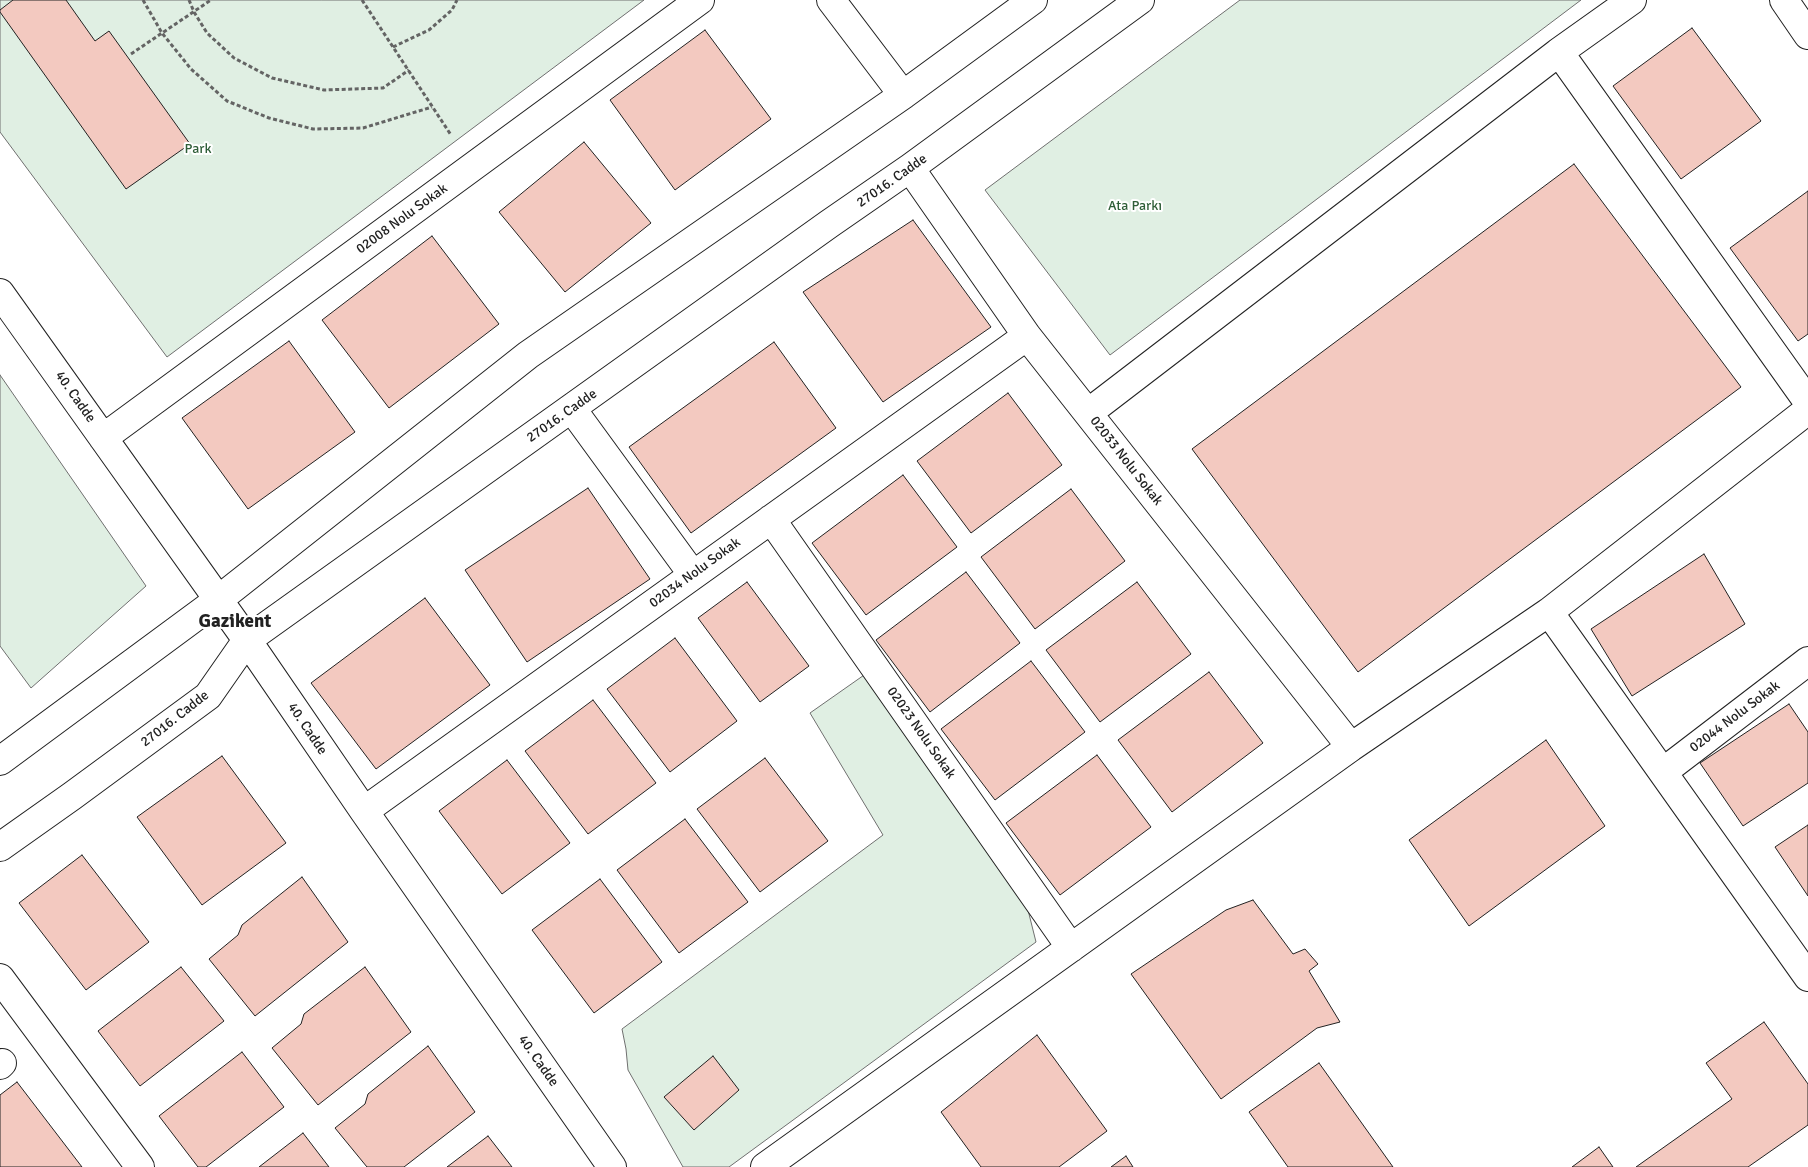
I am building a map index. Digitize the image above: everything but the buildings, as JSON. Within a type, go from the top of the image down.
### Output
[{"type":"street","name":"02008 Nolu Sokak","points":[[103,438],[700,0]]},
{"type":"street","points":[[831,0],[903,95]]},
{"type":"street","points":[[0,761],[218,600],[528,355],[903,95],[1033,0]]},
{"type":"street","name":"27016. Cadde","points":[[0,847],[208,696],[247,640],[910,168],[1140,0]]},
{"type":"street","points":[[1088,413],[1560,52],[1632,0]]},
{"type":"street","points":[[1784,0],[1808,35]]},
{"type":"street","points":[[1560,52],[1808,402]]},
{"type":"street","name":"02033 Nolu Sokak","points":[[910,168],[1027,336],[1351,747]]},
{"type":"street","name":"40. Cadde","points":[[0,292],[247,640],[612,1167]]},
{"type":"street","name":"02034 Nolu Sokak","points":[[364,811],[1027,336]]},
{"type":"street","points":[[572,409],[693,575]]},
{"type":"street","points":[[765,1167],[1351,747],[1549,612],[1808,410]]},
{"type":"street","name":"02023 Nolu Sokak","points":[[771,519],[1071,948]]},
{"type":"street","points":[[1549,612],[1808,977]]},
{"type":"street","name":"02044 Nolu Sokak","points":[[1663,772],[1808,661]]},
{"type":"street","points":[[0,978],[140,1167]]},
{"type":"path","points":[[143,0],[162,33],[191,69],[227,101],[269,118],[314,129],[363,128],[432,107]]},
{"type":"path","points":[[189,0],[207,33],[234,58],[272,78],[324,90],[383,88],[409,70]]},
{"type":"path","points":[[131,54],[211,0]]},
{"type":"path","points":[[362,0],[451,135]]},
{"type":"path","points":[[393,47],[429,30],[452,10],[457,0]]},
{"type":"green space","name":"Park","points":[[0,0],[644,0],[167,357],[0,132]]},
{"type":"green space","name":"Ata Parkı","points":[[1240,0],[1581,0],[1110,355],[985,190]]},
{"type":"green space","points":[[0,375],[146,586],[31,688],[0,646]]},
{"type":"green space","points":[[867,673],[1027,906],[1036,942],[729,1167],[683,1167],[628,1070],[622,1029],[883,835],[810,713]]},
{"type":"district","name":"Gazikent","points":[[235,622]]}]
